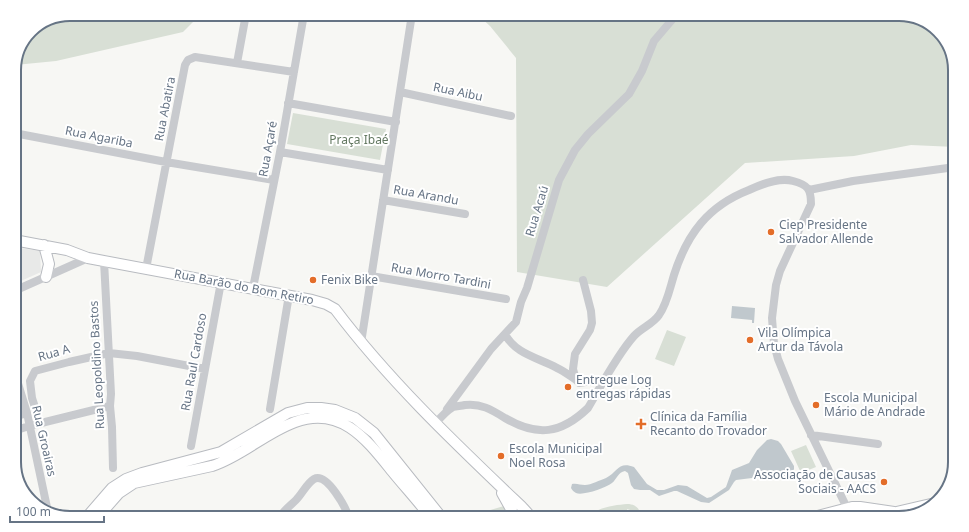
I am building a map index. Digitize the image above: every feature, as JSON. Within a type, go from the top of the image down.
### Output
[{"type":"main road","name":"Rua Barão do Bom Retiro","points":[[21,241],[67,250],[88,258],[320,301],[330,306],[335,310],[361,344],[435,424],[525,511]]},
{"type":"main road","points":[[44,245],[49,264],[46,277]]},
{"type":"main road","points":[[92,511],[109,492],[126,479],[142,473],[221,452],[288,413],[307,408],[321,408],[345,413],[363,423],[374,433],[436,511]]},
{"type":"main road","points":[[103,511],[119,493],[134,483],[222,463],[234,458],[285,426],[294,422],[315,418],[330,419],[344,423],[362,435],[425,511]]},
{"type":"main road","name":"Rua Barão do Bom Retiro","points":[[496,483],[531,507],[534,511]]},
{"type":"main road","points":[[496,483],[510,505],[511,511]]},
{"type":"main road","points":[[899,511],[920,506]]},
{"type":"main road","points":[[836,511],[860,507],[887,511]]},
{"type":"street","points":[[237,63],[245,21]]},
{"type":"street","name":"Rua Açaré","points":[[253,288],[280,152],[303,21]]},
{"type":"street","points":[[361,344],[382,200],[396,122],[411,21]]},
{"type":"street","name":"Rua Acaú","points":[[435,424],[491,349],[516,322],[520,302],[527,288],[559,180],[575,150],[588,134],[629,94],[642,71],[654,41],[671,21]]},
{"type":"street","name":"Rua Abatira","points":[[146,269],[166,162],[188,60],[195,57],[294,72]]},
{"type":"street","name":"Rua Aibu","points":[[400,92],[511,116]]},
{"type":"street","points":[[288,103],[396,122]]},
{"type":"street","name":"Rua Agariba","points":[[21,134],[166,162],[274,180]]},
{"type":"street","points":[[280,152],[388,170]]},
{"type":"street","points":[[809,190],[948,168]]},
{"type":"street","points":[[435,424],[454,407],[473,404],[488,408],[527,428],[552,430],[566,426],[588,408],[627,345],[634,337],[659,316],[666,301],[678,263],[696,228],[722,202],[760,185],[778,180],[789,180],[800,183],[809,190],[811,194],[811,204],[780,271],[776,286],[772,318],[774,344],[778,359],[795,400],[847,508]]},
{"type":"street","name":"Rua Arandu","points":[[382,200],[465,214]]},
{"type":"street","points":[[21,288],[88,258]]},
{"type":"street","name":"Rua Leopoldino Bastos","points":[[104,261],[111,394],[110,406],[113,468]]},
{"type":"street","name":"Rua Morro Tardini","points":[[371,276],[506,299]]},
{"type":"street","points":[[576,380],[573,369],[575,354],[590,330],[592,323],[591,311],[583,280]]},
{"type":"street","name":"Rua Raul Cardoso","points":[[191,446],[221,282]]},
{"type":"street","points":[[270,409],[289,295]]},
{"type":"street","points":[[505,334],[508,342],[529,356],[558,368],[579,383],[605,379]]},
{"type":"street","points":[[109,352],[205,369]]},
{"type":"street","name":"Rua A","points":[[40,423],[32,398],[30,381],[35,371],[109,352]]},
{"type":"street","name":"Rua Groairas","points":[[21,399],[27,413],[46,505]]},
{"type":"street","points":[[21,429],[110,406]]},
{"type":"street","points":[[21,415],[27,413]]},
{"type":"street","points":[[811,435],[878,444]]},
{"type":"street","points":[[284,511],[296,500],[311,481],[316,478],[321,478],[327,482],[343,504],[346,511]]},
{"type":"shaded area","points":[[21,248],[40,251],[41,272],[21,281]]},
{"type":"shaded area","points":[[732,306],[755,308],[754,323],[752,323],[752,320],[731,318]]},
{"type":"shaded area","points":[[771,439],[778,441],[781,444],[794,466],[791,475],[783,478],[765,473],[752,478],[736,480],[729,490],[709,503],[701,502],[677,491],[659,496],[650,490],[634,489],[631,485],[628,473],[625,471],[619,474],[612,483],[594,491],[579,494],[575,493],[571,488],[572,484],[585,485],[606,478],[618,468],[625,465],[634,467],[647,484],[657,490],[664,490],[678,485],[687,486],[707,498],[726,487],[732,470],[749,463],[757,450],[767,440]]},
{"type":"green space","points":[[64,21],[194,21],[183,32],[56,61],[22,64],[26,48],[31,40],[45,28]]},
{"type":"green space","points":[[485,21],[909,22],[921,26],[936,38],[943,48],[947,60],[948,147],[911,145],[854,156],[745,163],[607,287],[517,272],[516,58]]},
{"type":"green space","name":"Praça Ibaé","points":[[293,113],[386,129],[380,160],[287,144]]},
{"type":"green space","points":[[667,330],[686,337],[674,366],[655,359]]},
{"type":"green space","points":[[806,445],[816,467],[801,473],[791,451]]},
{"type":"green space","points":[[627,504],[633,505],[640,511],[627,509],[627,511],[596,511],[612,506]]},
{"type":"green space","points":[[504,506],[505,511],[487,511]]},
{"type":"place","name":"Ciep Presidente Salvador Allende","points":[[771,232]]},
{"type":"place","name":"Fenix Bike","points":[[313,280]]},
{"type":"place","name":"Vila Olímpica Artur da Távola","points":[[750,340]]},
{"type":"place","name":"Entregue Log entregas rápidas","points":[[568,387]]},
{"type":"place","name":"Escola Municipal Mário de Andrade","points":[[816,405]]},
{"type":"place","name":"Clínica da Família Recanto do Trovador","points":[[641,424]]},
{"type":"place","name":"Escola Municipal Noel Rosa","points":[[501,456]]},
{"type":"place","name":"Associação de Causas Sociais - AACS","points":[[884,482]]}]
